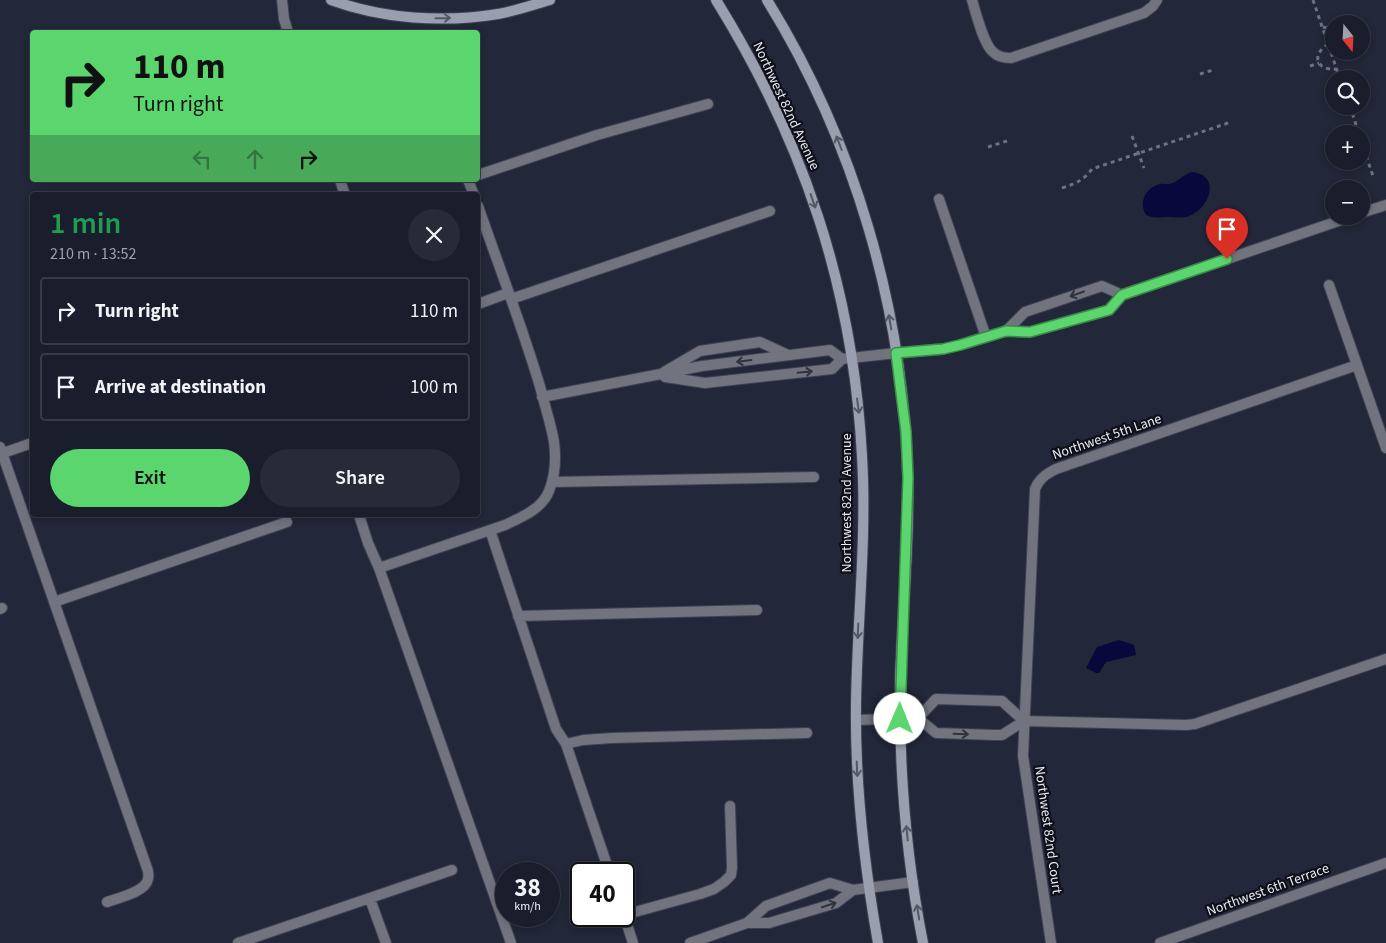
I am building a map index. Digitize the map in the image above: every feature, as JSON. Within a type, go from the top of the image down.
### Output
[{"type":"street","points":[[282,0],[287,30]]},
{"type":"street","points":[[331,0],[386,14],[432,18],[497,14],[550,0]]},
{"type":"street","name":"Northwest 82nd Avenue","points":[[716,0],[750,57],[787,134],[803,173],[832,261],[840,292],[847,358],[859,414],[863,498],[856,720],[858,787],[869,887],[878,943]]},
{"type":"street","points":[[767,0],[796,50],[825,108],[841,148],[869,228],[880,268],[896,353],[906,432],[908,478],[900,719],[904,802],[913,882],[924,943]]},
{"type":"street","points":[[972,0],[987,45],[993,53],[1002,58],[1011,58],[1144,13],[1157,0]]},
{"type":"street","points":[[480,174],[597,136],[708,104]]},
{"type":"street","points":[[939,199],[986,337]]},
{"type":"street","points":[[1370,210],[1386,205]]},
{"type":"street","points":[[480,304],[510,296],[770,211]]},
{"type":"street","points":[[379,568],[520,518],[532,512],[542,503],[549,492],[552,482],[554,443],[542,396],[534,366],[480,212]]},
{"type":"street","points":[[656,376],[705,383],[832,369],[847,358],[943,349],[1006,331],[1030,332],[1109,310],[1122,295],[1327,225]]},
{"type":"street","points":[[1329,285],[1386,448]]},
{"type":"street","points":[[1006,331],[1025,312],[1102,286],[1122,295]]},
{"type":"street","points":[[656,376],[700,351],[760,342],[774,353],[777,375]]},
{"type":"street","points":[[542,396],[774,353],[790,356],[830,350],[847,358]]},
{"type":"street","name":"Northwest 5th Lane","points":[[1024,721],[1035,489],[1038,482],[1046,474],[1056,469],[1357,365]]},
{"type":"street","points":[[30,444],[1,451],[148,870],[148,879],[144,886],[107,902]]},
{"type":"street","points":[[552,482],[814,477]]},
{"type":"street","points":[[360,517],[511,943]]},
{"type":"street","points":[[54,602],[287,522]]},
{"type":"street","points":[[490,530],[556,729],[566,744],[606,862]]},
{"type":"street","points":[[518,616],[757,610]]},
{"type":"street","points":[[856,720],[918,718],[936,733],[995,735],[1002,735],[1024,721],[1195,724],[1386,659]]},
{"type":"street","points":[[918,718],[936,699],[1002,701],[1024,721]]},
{"type":"street","name":"Northwest 82nd Court","points":[[1024,721],[1023,756],[1051,943]]},
{"type":"street","points":[[566,744],[583,740],[612,738],[807,733]]},
{"type":"street","points":[[633,943],[624,915],[714,889],[731,875],[730,806]]},
{"type":"street","name":"Northwest 6th Terrace","points":[[1160,943],[1386,862]]},
{"type":"street","points":[[238,943],[452,870]]},
{"type":"street","points":[[690,943],[748,923],[769,924],[836,903],[853,890],[913,882]]},
{"type":"street","points":[[748,923],[766,906],[830,883],[853,890]]},
{"type":"street","points":[[795,896],[801,914]]},
{"type":"street","points":[[370,899],[386,943]]},
{"type":"path","points":[[1313,0],[1325,36]]},
{"type":"path","points":[[1325,46],[1319,52],[1317,59],[1319,63],[1323,68],[1337,69],[1335,60]]},
{"type":"path","points":[[1310,66],[1319,63]]},
{"type":"path","points":[[1200,74],[1214,70]]},
{"type":"path","points":[[1062,188],[1086,178],[1092,169],[1232,122]]},
{"type":"path","points":[[1132,136],[1144,168]]},
{"type":"path","points":[[988,147],[1007,141]]},
{"type":"path","points":[[1370,167],[1373,176]]},
{"type":"shaded area","points":[[1191,172],[1201,174],[1207,179],[1210,186],[1206,201],[1201,208],[1194,214],[1186,217],[1155,217],[1146,215],[1143,202],[1149,190],[1158,184],[1169,184],[1177,181]]},
{"type":"shaded area","points":[[1119,640],[1134,645],[1136,655],[1106,662],[1099,673],[1086,668],[1097,647]]},
{"type":"route","points":[[900,719],[908,478],[906,432],[896,353],[943,349],[1006,331],[1030,332],[1109,310],[1122,295],[1227,259]]}]
